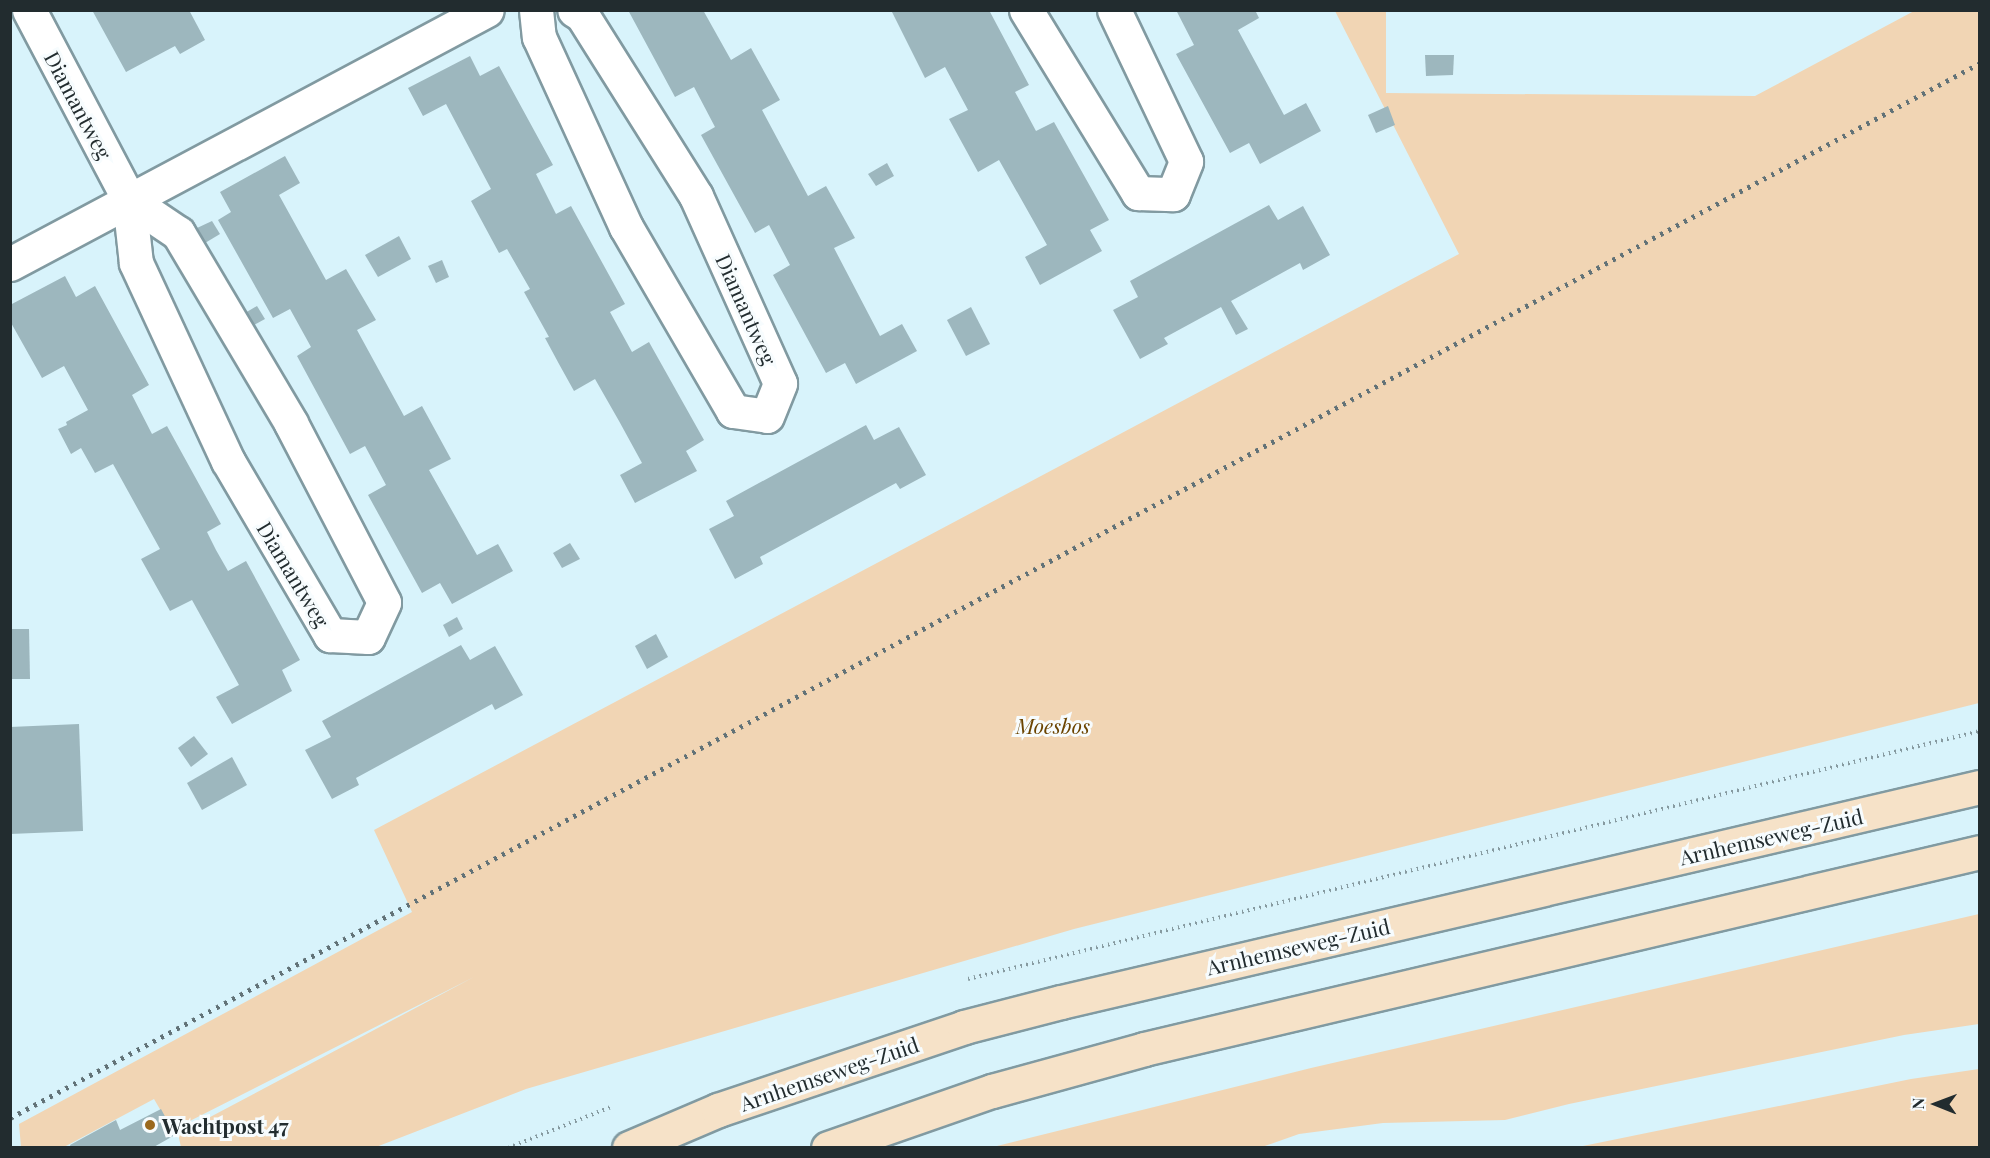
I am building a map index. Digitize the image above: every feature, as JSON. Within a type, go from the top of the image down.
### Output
[{"type":"main road","name":"Arnhemseweg-Zuid","points":[[629,1148],[718,1110],[964,1027],[1095,994],[1980,787]]},
{"type":"main road","points":[[828,1148],[992,1091],[1144,1049],[1980,852]]},
{"type":"street","name":"Diamantweg","points":[[29,10],[129,201],[136,263],[228,461],[330,635],[368,638],[384,602],[291,423],[178,233],[129,201]]},
{"type":"street","points":[[10,264],[487,10]]},
{"type":"street","name":"Diamantweg","points":[[536,10],[539,37],[626,227],[733,411],[767,416],[780,383],[696,196],[582,15],[574,10]]},
{"type":"street","points":[[1026,10],[1138,193],[1173,194],[1186,161],[1114,10]]},
{"type":"green space","name":"Moesbos","points":[[1335,11],[1386,11],[1386,93],[1755,96],[1914,11],[1979,11],[1979,703],[1074,929],[526,1089],[376,1147],[181,1147],[178,1134],[474,977],[172,1130],[154,1099],[64,1147],[21,1147],[19,1124],[412,912],[374,830],[1459,254]]},
{"type":"green space","points":[[1979,914],[1979,1024],[1904,1035],[1569,1104],[1505,1120],[1383,1123],[1299,1134],[1259,1148],[993,1147],[1311,1068]]},
{"type":"green space","points":[[1979,1069],[1979,1147],[1578,1147],[1911,1079]]},
{"type":"building","points":[[92,10],[189,10],[205,40],[180,54],[175,46],[126,72]]},
{"type":"building","points":[[628,10],[703,10],[731,60],[751,48],[780,100],[762,110],[808,196],[826,186],[855,238],[834,248],[880,336],[902,324],[917,351],[856,384],[845,363],[826,373],[773,275],[790,265],[769,225],[755,233],[701,135],[715,127],[694,87],[675,97]]},
{"type":"building","points":[[891,10],[989,10],[1029,85],[1015,92],[1036,131],[1054,122],[1109,220],[1090,230],[1102,251],[1040,285],[1025,257],[1047,245],[999,160],[978,172],[949,119],[968,110],[945,67],[925,78]]},
{"type":"building","points":[[1176,10],[1255,10],[1259,18],[1238,30],[1284,115],[1306,103],[1321,131],[1260,164],[1249,143],[1230,153],[1176,54],[1194,45]]},
{"type":"building","points":[[1425,55],[1454,55],[1453,75],[1426,76]]},
{"type":"building","points":[[470,56],[480,76],[499,66],[553,165],[536,174],[556,214],[571,206],[625,304],[610,312],[632,352],[649,342],[704,440],[686,451],[697,471],[635,503],[620,475],[642,463],[595,379],[574,391],[559,364],[545,338],[549,337],[524,292],[530,289],[507,249],[499,253],[471,201],[491,189],[446,104],[423,116],[408,88]]},
{"type":"building","points":[[1388,106],[1395,125],[1376,133],[1368,115]]},
{"type":"building","points":[[285,156],[300,183],[279,195],[326,280],[346,269],[376,320],[357,330],[404,416],[422,406],[451,459],[429,470],[477,555],[498,544],[513,571],[452,604],[440,583],[422,593],[368,495],[386,485],[365,446],[350,454],[297,356],[311,347],[290,309],[273,318],[218,220],[231,212],[220,192]]},
{"type":"building","points":[[887,163],[894,176],[876,186],[868,174]]},
{"type":"building","points":[[1269,205],[1278,220],[1303,206],[1330,255],[1303,270],[1300,263],[1231,301],[1248,329],[1236,335],[1221,307],[1164,338],[1168,344],[1140,359],[1113,310],[1138,297],[1130,281]]},
{"type":"building","points":[[212,221],[220,234],[205,243],[197,228]]},
{"type":"building","points":[[399,236],[411,259],[378,277],[365,255]]},
{"type":"building","points":[[442,260],[449,277],[436,283],[428,266]]},
{"type":"building","points":[[65,276],[76,297],[95,286],[149,385],[132,395],[152,434],[167,426],[221,524],[207,532],[216,550],[228,571],[246,561],[300,660],[282,670],[292,691],[232,724],[216,697],[239,685],[192,600],[170,611],[141,559],[160,549],[113,464],[95,473],[81,448],[71,454],[58,429],[88,410],[64,366],[42,378],[10,321],[10,305]]},
{"type":"building","points":[[257,306],[265,319],[252,326],[245,313]]},
{"type":"building","points":[[971,307],[990,344],[966,356],[947,320]]},
{"type":"building","points":[[866,425],[874,440],[899,427],[926,475],[900,489],[896,483],[826,521],[760,557],[763,564],[735,579],[709,529],[734,516],[726,501]]},
{"type":"building","points":[[570,543],[580,559],[562,568],[553,553]]},
{"type":"building","points":[[457,617],[463,629],[449,637],[443,625]]},
{"type":"building","points":[[10,629],[29,629],[30,679],[10,679]]},
{"type":"building","points":[[656,634],[668,657],[647,669],[635,646]]},
{"type":"building","points":[[461,645],[470,660],[495,646],[523,695],[495,710],[492,704],[356,778],[359,785],[332,799],[305,750],[331,737],[322,721]]},
{"type":"building","points":[[79,724],[83,831],[10,834],[10,727]]},
{"type":"building","points":[[194,736],[208,754],[191,767],[178,748]]},
{"type":"building","points":[[232,757],[247,785],[202,810],[187,783]]},
{"type":"building","name":"Wachtpost 47","points":[[161,1109],[175,1135],[152,1148],[71,1148],[70,1145],[116,1120],[120,1130]]},
{"type":"railway","points":[[10,1118],[1980,63]]},
{"type":"place","name":"Wachtpost 47","points":[[150,1125]]}]
